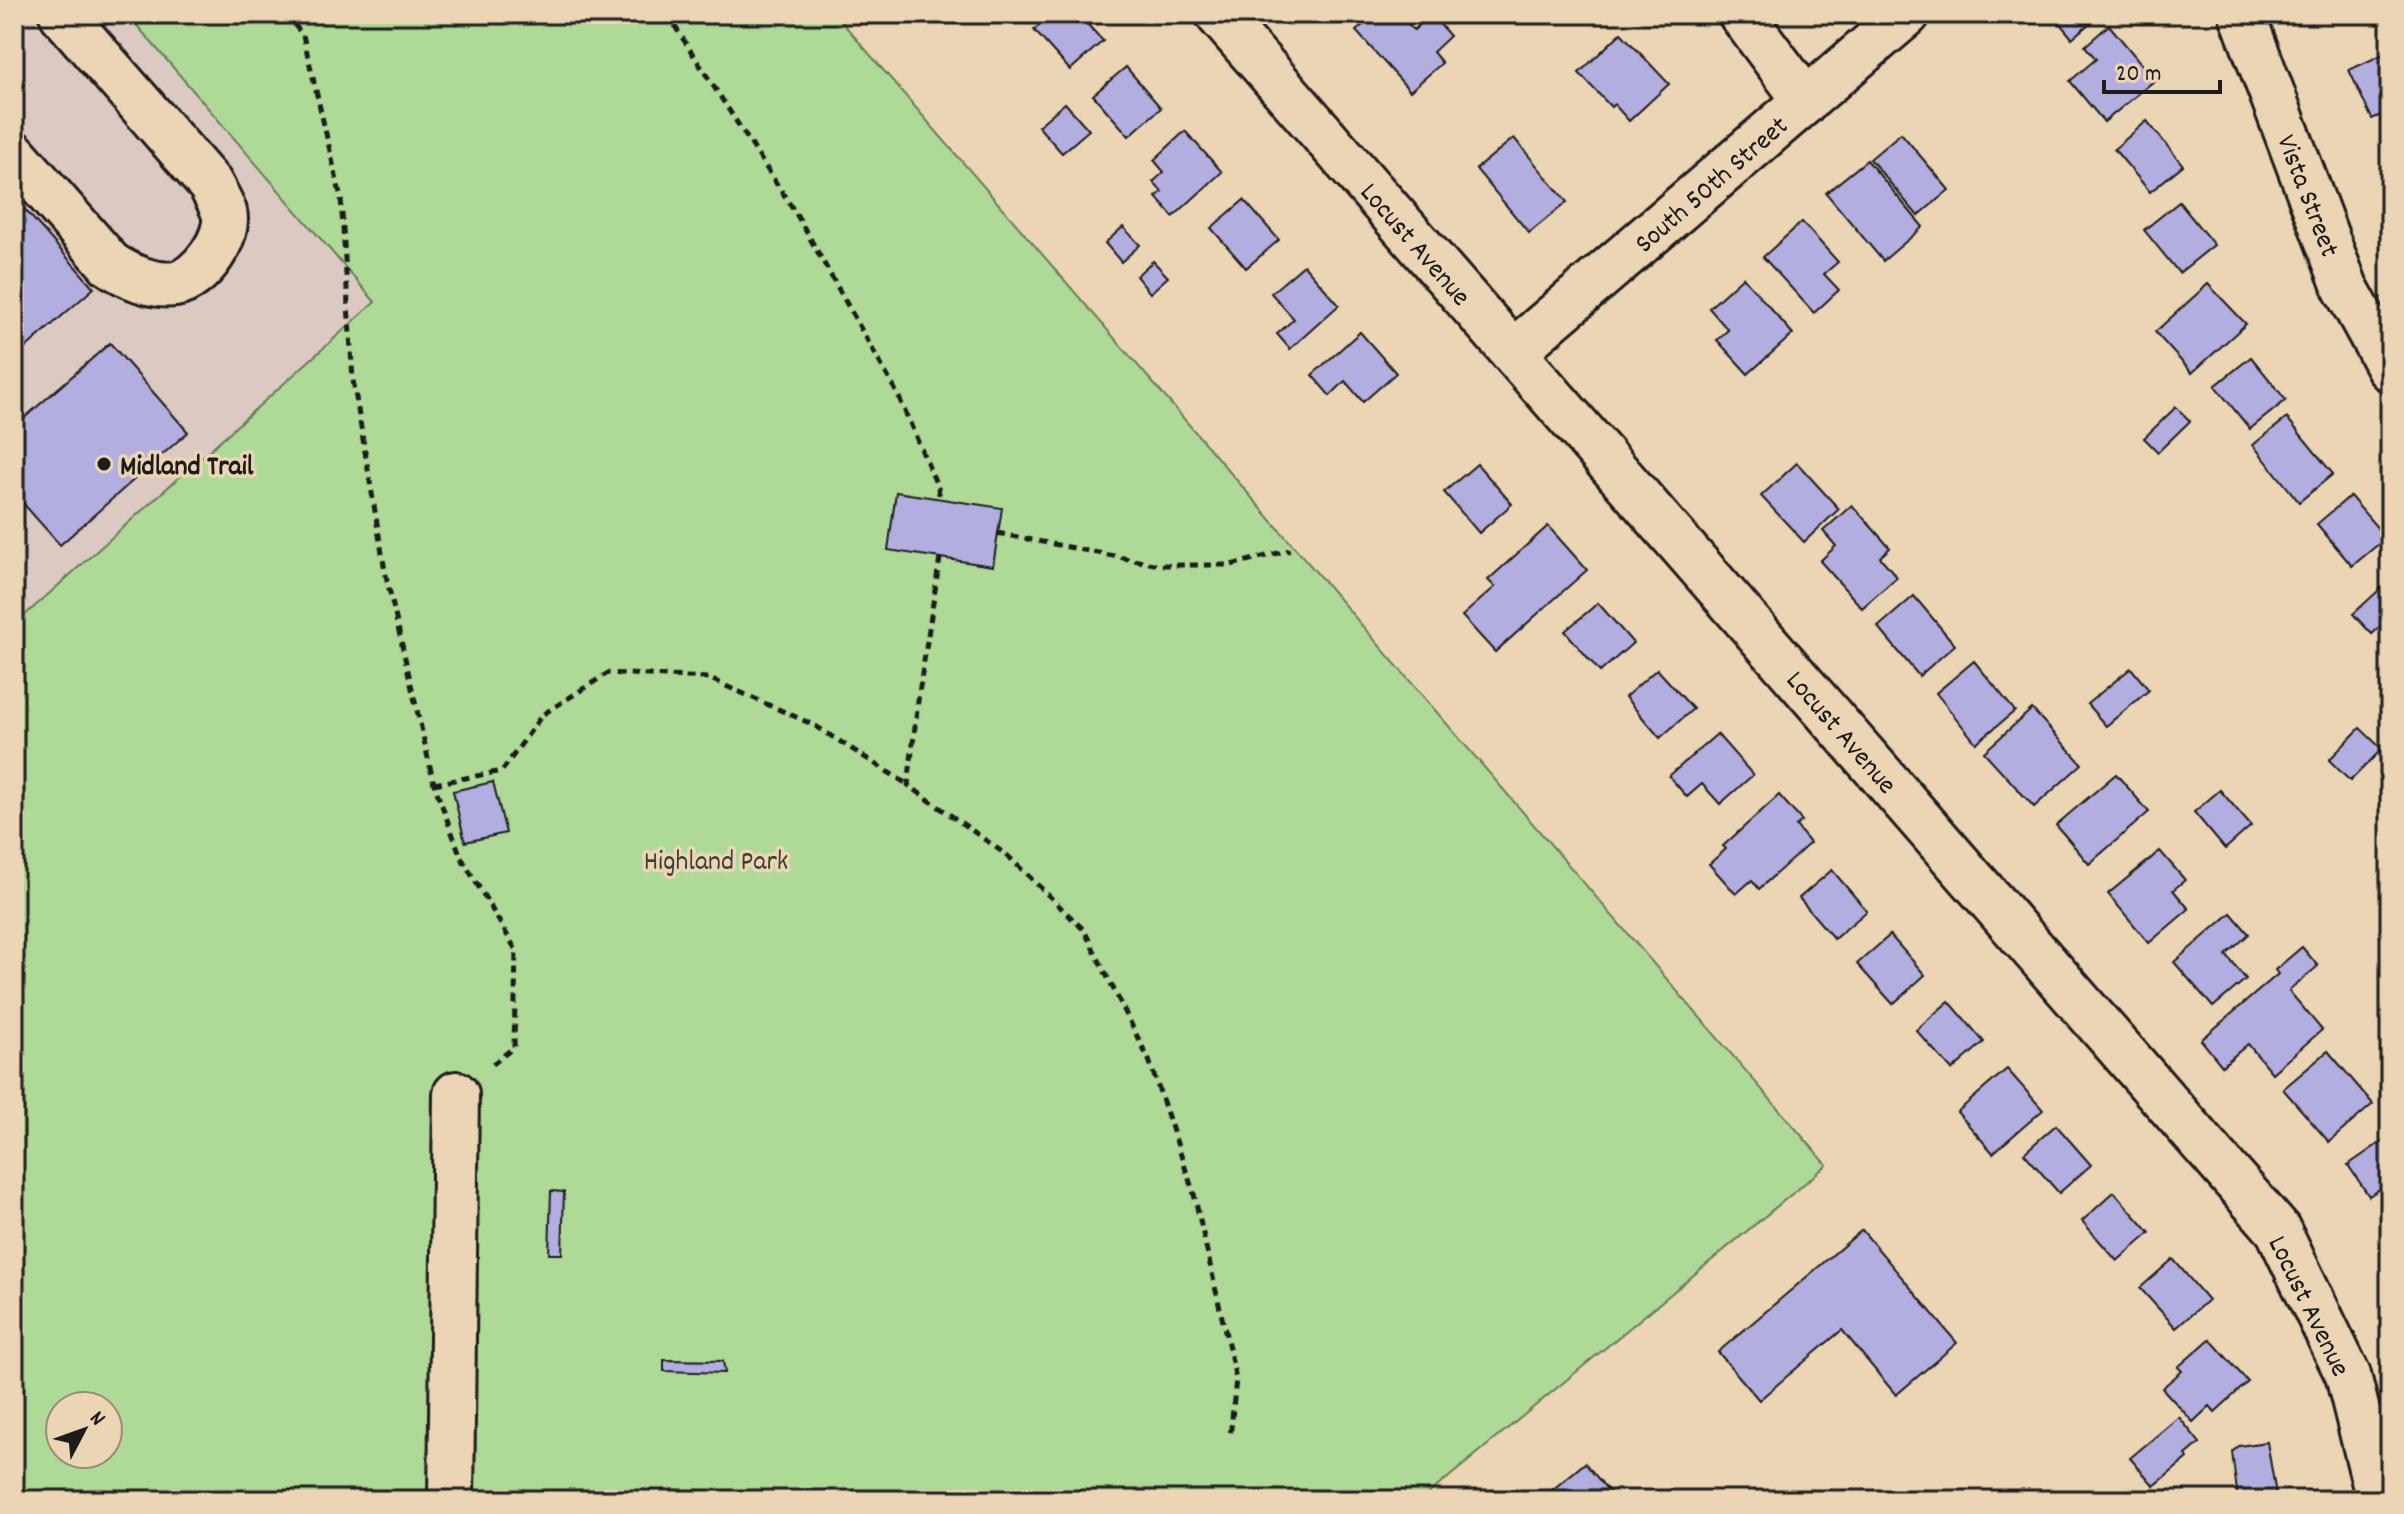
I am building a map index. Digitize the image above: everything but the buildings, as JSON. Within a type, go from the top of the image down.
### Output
[{"type":"street","points":[[14,154],[110,264],[126,275],[177,284],[203,269],[219,243],[225,215],[210,184],[62,14]]},
{"type":"street","name":"Locust Avenue","points":[[1218,14],[2278,1230],[2348,1375],[2379,1500]]},
{"type":"street","points":[[1741,14],[1806,101]]},
{"type":"street","name":"South 50th Street","points":[[1513,352],[1907,14]]},
{"type":"street","name":"Vista Street","points":[[2242,14],[2345,287],[2390,369]]},
{"type":"street","points":[[451,1500],[456,1094]]},
{"type":"path","points":[[285,14],[303,35],[341,198],[353,380],[385,571],[434,784],[461,857],[516,950],[514,1047],[456,1094]]},
{"type":"path","points":[[667,14],[798,217],[897,393],[940,499]]},
{"type":"path","points":[[997,533],[1159,565],[1231,565],[1290,550]]},
{"type":"path","points":[[908,785],[940,558]]},
{"type":"path","points":[[434,784],[502,771],[542,715],[608,673],[708,678],[814,725],[908,785],[1008,856],[1084,930],[1149,1060],[1194,1194],[1236,1379],[1230,1438]]},
{"type":"shaded area","name":"Midland Trail","points":[[14,14],[127,14],[376,302],[14,625]]},
{"type":"green space","name":"Highland Park","points":[[127,14],[835,14],[1827,1165],[1421,1500],[14,1500],[14,625],[375,302]]},
{"type":"place","name":"Midland Trail","points":[[104,464]]}]
